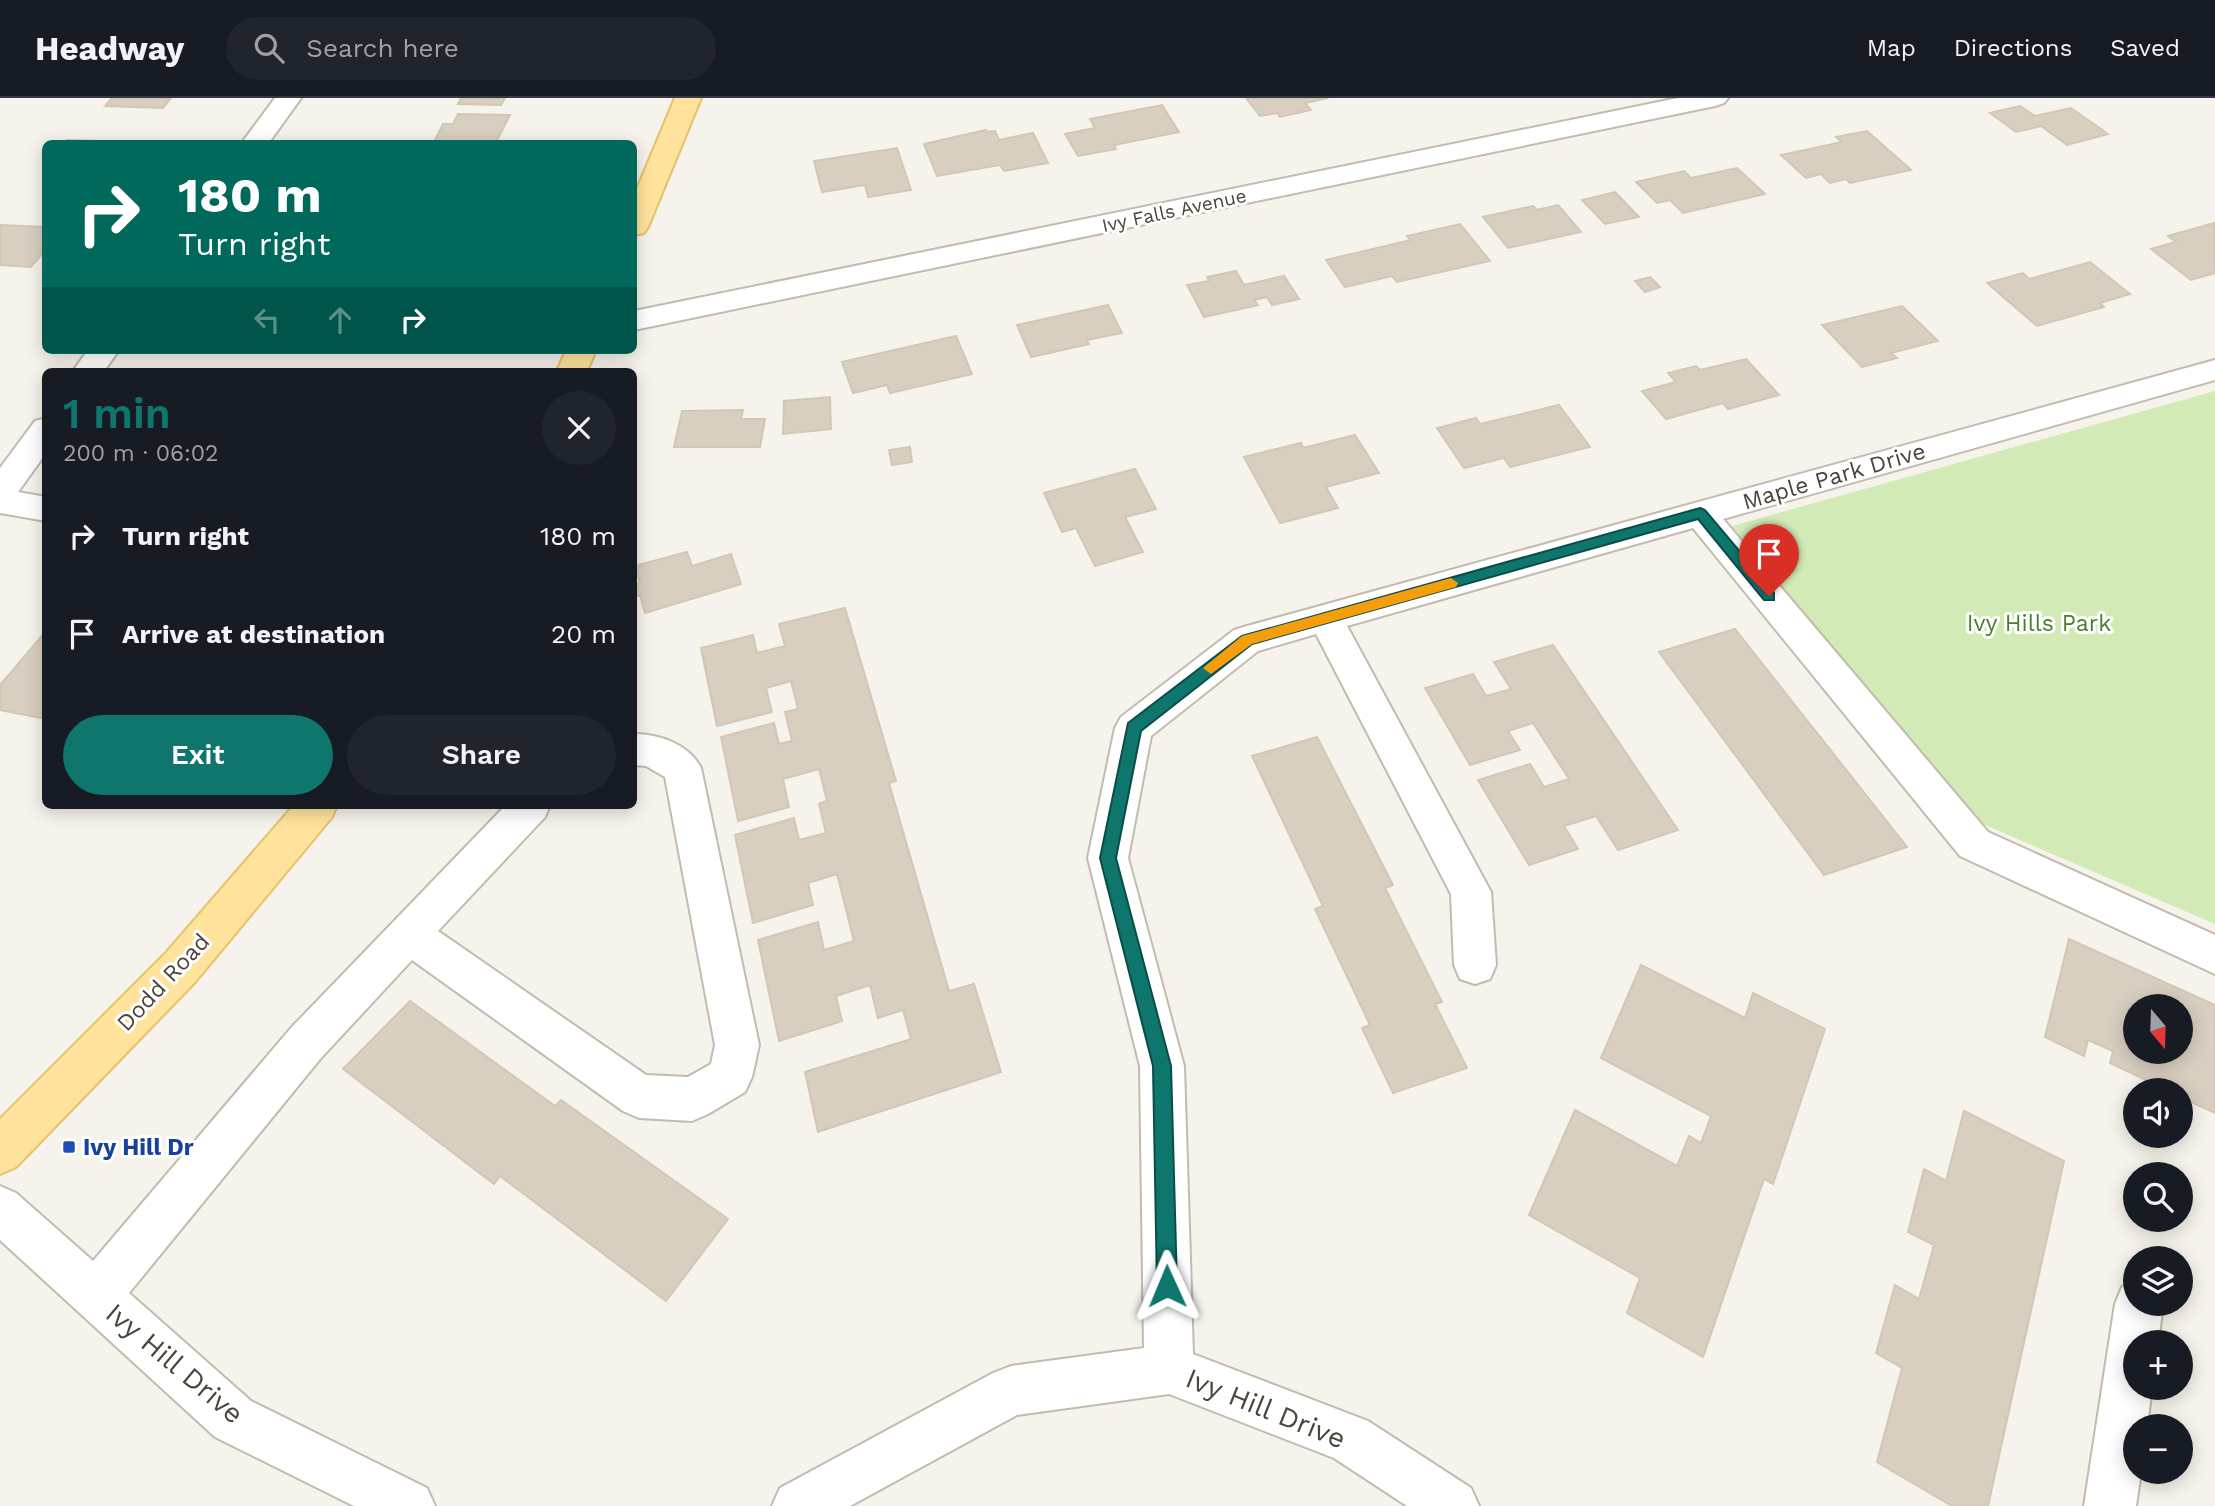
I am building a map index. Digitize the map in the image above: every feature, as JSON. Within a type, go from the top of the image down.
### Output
[{"type":"main road","points":[[637,220],[688,98]]},
{"type":"main road","name":"Dodd Road","points":[[0,1151],[180,968],[315,809]]},
{"type":"street","points":[[257,140],[288,98]]},
{"type":"street","name":"Ivy Falls Avenue","points":[[637,320],[1715,98]]},
{"type":"street","points":[[90,368],[101,354]]},
{"type":"street","name":"Maple Park Drive","points":[[1169,1369],[1162,1066],[1108,858],[1134,728],[1247,640],[2215,370]]},
{"type":"street","points":[[0,492],[42,434]]},
{"type":"street","points":[[0,501],[42,508]]},
{"type":"street","points":[[1700,513],[1974,844],[2215,956]]},
{"type":"street","points":[[1325,618],[1471,892],[1475,965]]},
{"type":"street","points":[[409,934],[639,1096],[692,1099],[730,1077],[737,1045],[682,768],[652,750],[637,750]]},
{"type":"street","points":[[96,1295],[306,1043],[527,809]]},
{"type":"street","name":"Ivy Hill Drive","points":[[0,1209],[233,1419],[409,1506]]},
{"type":"street","points":[[2110,1506],[2137,1316]]},
{"type":"street","name":"Ivy Hill Drive","points":[[798,1506],[1012,1391],[1169,1369],[1350,1439],[1453,1506]]},
{"type":"green space","name":"Ivy Hills Park","points":[[2215,391],[2215,924],[1976,821],[1732,526]]},
{"type":"building","points":[[112,98],[171,98],[163,108],[105,106]]},
{"type":"building","points":[[461,98],[505,98],[501,105],[458,104]]},
{"type":"building","points":[[1246,98],[1328,98],[1305,103],[1311,110],[1280,117],[1277,113],[1260,116]]},
{"type":"building","points":[[1162,105],[1179,132],[1114,145],[1116,149],[1078,156],[1065,134],[1095,128],[1090,119]]},
{"type":"building","points":[[2020,106],[2035,116],[2071,108],[2108,134],[2067,145],[2041,126],[2016,132],[1990,113]]},
{"type":"building","points":[[458,114],[510,115],[497,140],[435,140],[443,124],[453,124]]},
{"type":"building","points":[[986,130],[995,131],[999,140],[1033,133],[1048,163],[1004,171],[1000,165],[937,176],[924,144]]},
{"type":"building","points":[[1867,131],[1911,170],[1850,183],[1846,179],[1830,183],[1821,174],[1806,178],[1781,155],[1842,142],[1836,137]]},
{"type":"building","points":[[897,148],[911,190],[868,197],[865,185],[822,192],[814,161]]},
{"type":"building","points":[[1737,168],[1765,194],[1683,213],[1670,200],[1657,203],[1636,182],[1684,171],[1691,178]]},
{"type":"building","points":[[1615,192],[1639,217],[1605,224],[1582,200]]},
{"type":"building","points":[[1558,205],[1581,232],[1508,248],[1483,217],[1533,206],[1537,210]]},
{"type":"building","points":[[2214,223],[2215,273],[2191,280],[2151,249],[2176,242],[2168,236]]},
{"type":"building","points":[[1460,224],[1490,261],[1397,282],[1392,276],[1345,287],[1326,260],[1411,240],[1407,236]]},
{"type":"building","points":[[0,225],[42,227],[42,254],[31,267],[0,265]]},
{"type":"building","points":[[2090,262],[2130,294],[2100,303],[2104,307],[2037,326],[1987,283],[2023,273],[2029,279]]},
{"type":"building","points":[[1236,271],[1244,285],[1284,276],[1299,299],[1272,305],[1267,297],[1254,300],[1258,305],[1204,317],[1187,285],[1209,281],[1207,277]]},
{"type":"building","points":[[1650,277],[1660,287],[1645,292],[1635,281]]},
{"type":"building","points":[[1108,305],[1122,333],[1087,340],[1089,344],[1031,357],[1017,325]]},
{"type":"building","points":[[1902,306],[1938,341],[1891,353],[1897,358],[1862,367],[1822,325]]},
{"type":"building","points":[[956,336],[972,374],[890,393],[887,385],[853,393],[842,362]]},
{"type":"building","points":[[1746,359],[1779,395],[1728,409],[1723,403],[1666,419],[1642,391],[1676,382],[1668,373],[1696,366],[1700,370]]},
{"type":"building","points":[[830,397],[831,429],[783,434],[784,401]]},
{"type":"building","points":[[1559,405],[1590,447],[1510,467],[1504,458],[1464,468],[1437,428],[1476,418],[1480,424]]},
{"type":"building","points":[[743,410],[741,419],[765,419],[760,447],[674,447],[682,411]]},
{"type":"building","points":[[1355,435],[1379,473],[1326,487],[1338,508],[1280,523],[1244,457],[1301,443],[1303,448]]},
{"type":"building","points":[[910,447],[912,462],[892,465],[889,450]]},
{"type":"building","points":[[1135,469],[1156,509],[1125,517],[1143,552],[1095,566],[1076,528],[1062,532],[1044,493]]},
{"type":"building","points":[[687,552],[692,566],[731,554],[741,584],[645,613],[640,595],[637,596],[637,584],[640,583],[637,565]]},
{"type":"building","points":[[845,608],[896,781],[889,783],[949,991],[974,984],[1001,1072],[818,1132],[805,1072],[911,1039],[903,1010],[878,1018],[870,985],[836,996],[842,1021],[779,1041],[758,940],[818,922],[824,950],[854,941],[837,874],[808,883],[813,905],[753,923],[735,835],[794,818],[799,840],[826,833],[819,804],[827,801],[819,769],[783,779],[789,807],[738,821],[721,737],[774,723],[779,744],[792,741],[785,712],[798,709],[791,681],[766,688],[772,712],[717,726],[701,648],[753,635],[757,653],[785,646],[779,624]]},
{"type":"building","points":[[1735,629],[1907,847],[1824,875],[1659,652]]},
{"type":"building","points":[[42,636],[42,718],[0,710],[0,685]]},
{"type":"building","points":[[1553,645],[1678,830],[1618,850],[1596,816],[1564,826],[1578,849],[1529,865],[1478,780],[1530,764],[1544,787],[1569,779],[1533,723],[1508,731],[1520,750],[1470,765],[1425,688],[1473,674],[1486,696],[1511,689],[1494,662]]},
{"type":"building","points":[[1317,737],[1393,885],[1385,888],[1442,1002],[1435,1004],[1467,1068],[1393,1093],[1362,1028],[1370,1025],[1315,909],[1323,906],[1252,756]]},
{"type":"building","points":[[2069,939],[2191,994],[2123,994],[2123,1064],[2193,1064],[2193,995],[2215,1005],[2215,1113],[2193,1103],[2193,1078],[2142,1078],[2110,1063],[2113,1051],[2088,1040],[2084,1056],[2045,1037]]},
{"type":"building","points":[[1641,965],[1745,1018],[1753,993],[1825,1029],[1773,1184],[1764,1179],[1703,1357],[1627,1313],[1640,1278],[1529,1215],[1575,1110],[1677,1166],[1689,1136],[1701,1143],[1711,1116],[1601,1058]]},
{"type":"building","points":[[410,1001],[555,1106],[561,1100],[728,1219],[666,1301],[500,1176],[494,1184],[343,1069]]},
{"type":"building","points":[[1964,1111],[2064,1161],[1988,1506],[1952,1506],[1877,1462],[1902,1368],[1876,1353],[1895,1285],[1919,1299],[1934,1245],[1908,1232],[1924,1169],[1946,1181]]},
{"type":"slow traffic","points":[[1211,668],[1247,640],[1451,583]]},
{"type":"place","name":"Ivy Hill Dr","points":[[69,1147]]},
{"type":"route","points":[[1167,1286],[1162,1066],[1108,858],[1134,728],[1247,640],[1700,513],[1769,596]]}]
